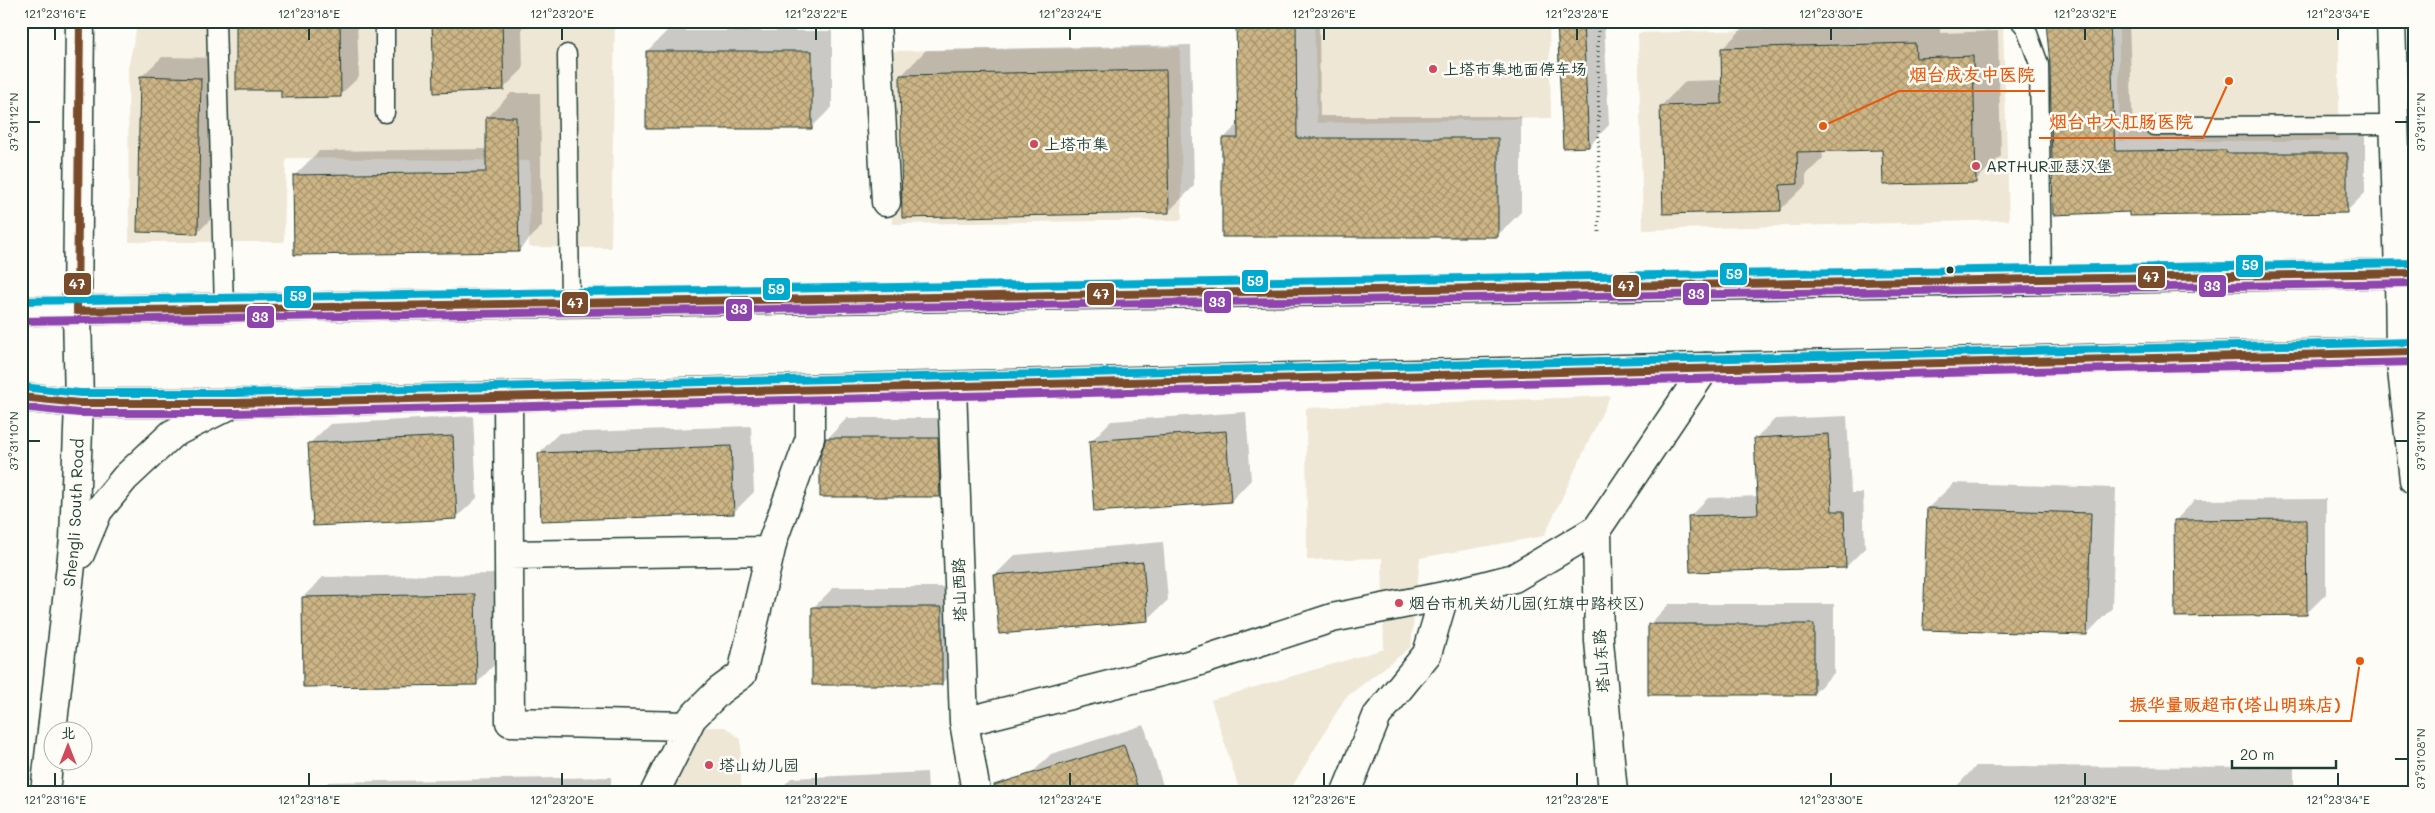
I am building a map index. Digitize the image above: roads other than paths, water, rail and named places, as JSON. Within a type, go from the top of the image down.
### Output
[{"type":"main road","name":"Shengli South Road","points":[[45,792],[74,539],[79,403],[76,311],[80,21]]},
{"type":"main road","points":[[876,21],[886,202]]},
{"type":"main road","points":[[2390,21],[2394,125],[2406,273],[2407,352],[2414,480]]},
{"type":"main road","points":[[21,311],[570,304],[2406,273]]},
{"type":"main road","points":[[21,397],[79,403],[234,403],[2407,352]]},
{"type":"main road","points":[[964,722],[1188,665],[1332,618],[1444,596],[1514,578],[1597,529],[1706,367]]},
{"type":"main road","name":"塔山西路","points":[[952,387],[964,722],[976,792]]},
{"type":"main road","points":[[655,792],[692,718],[719,691],[742,674],[770,551],[810,438],[810,390]]},
{"type":"main road","points":[[508,397],[510,722],[688,726]]},
{"type":"main road","points":[[67,596],[81,551],[98,510],[125,478],[172,434],[234,403]]},
{"type":"main road","name":"塔山东路","points":[[1597,529],[1599,641],[1614,792]]},
{"type":"main road","points":[[509,555],[770,551]]},
{"type":"main road","points":[[1346,792],[1377,716],[1427,654],[1444,596]]},
{"type":"lane","points":[[216,21],[224,309]]},
{"type":"lane","points":[[385,21],[385,113]]},
{"type":"lane","points":[[2020,21],[2026,28],[2039,64],[2042,279]]},
{"type":"lane","points":[[567,54],[570,304]]},
{"type":"lane","points":[[2154,126],[2394,125]]},
{"type":"place","name":"上塔市集地面停车场","points":[[1433,69]]},
{"type":"place","name":"烟台中大肛肠医院","points":[[2229,81]]},
{"type":"place","name":"烟台成友中医院","points":[[1823,126]]},
{"type":"place","name":"上塔市集","points":[[1034,144]]},
{"type":"place","name":"ARTHUR亚瑟汉堡","points":[[1976,166]]},
{"type":"place","name":"烟台市机关幼儿园(红旗中路校区)","points":[[1399,603]]},
{"type":"place","name":"振华量贩超市(塔山明珠店)","points":[[2360,661]]},
{"type":"place","name":"塔山幼儿园","points":[[709,765]]}]
